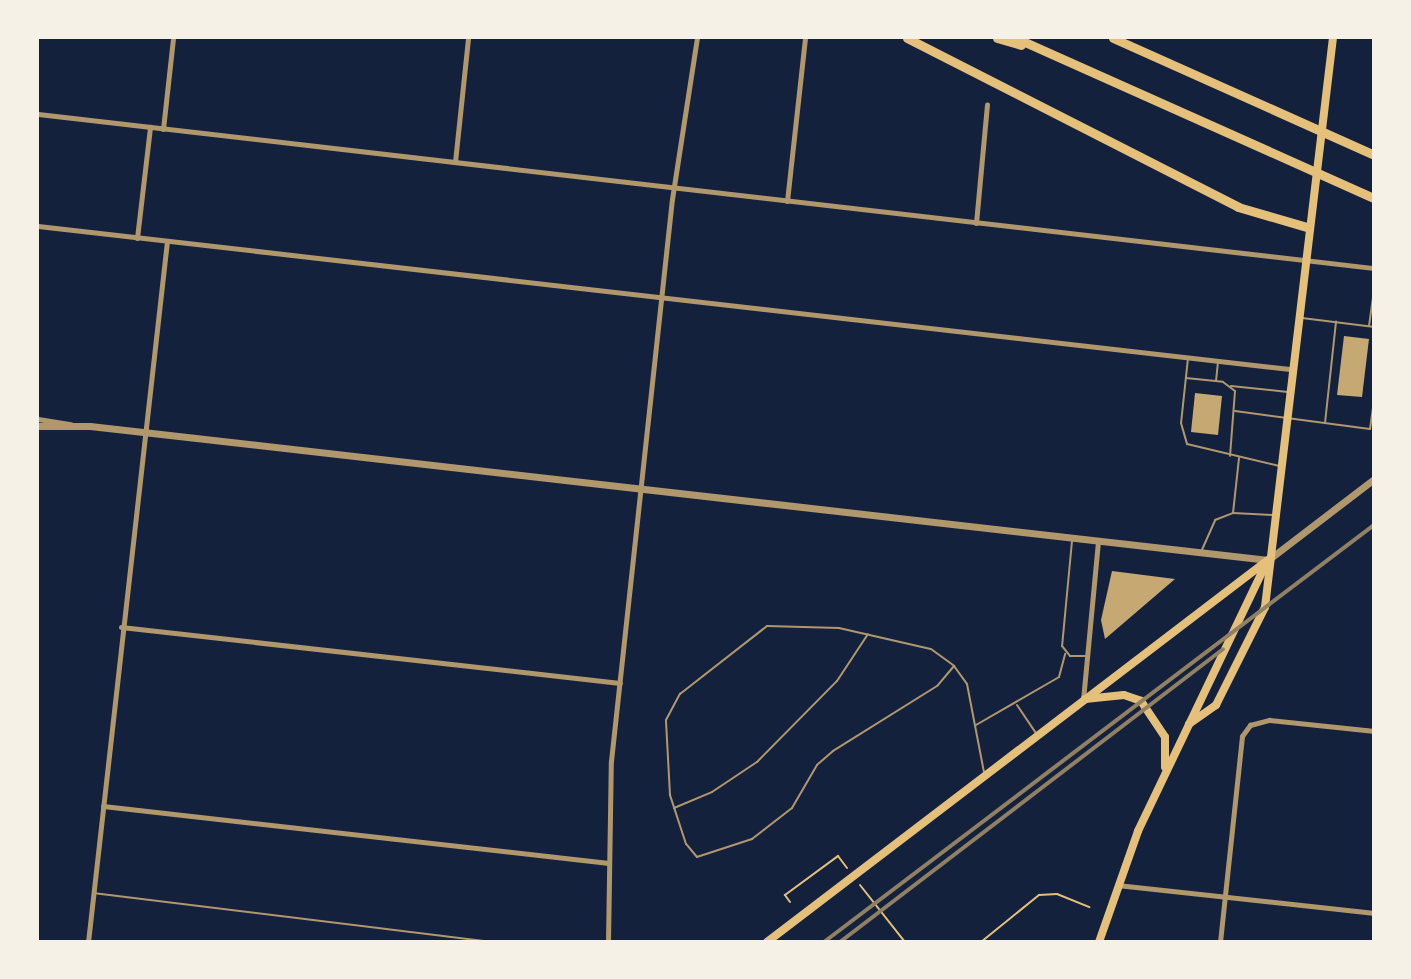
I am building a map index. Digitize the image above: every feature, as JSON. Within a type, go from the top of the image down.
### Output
[{"type":"highway","points":[[907,38],[1238,207],[1307,227]]},
{"type":"highway","points":[[996,38],[1055,55]]},
{"type":"highway","points":[[1016,38],[1370,196]]},
{"type":"highway","points":[[1113,38],[1372,155]]},
{"type":"main road","points":[[1189,724],[1216,705],[1253,637],[1271,578],[1268,560],[1307,227],[1333,38]]},
{"type":"main road","points":[[767,942],[1268,560]]},
{"type":"main road","points":[[1099,942],[1117,885],[1165,770],[1268,560]]},
{"type":"main road","points":[[1083,700],[1124,695],[1141,701],[1166,737],[1165,770]]},
{"type":"street","points":[[163,129],[172,38]]},
{"type":"street","points":[[455,162],[468,38]]},
{"type":"street","points":[[608,942],[609,863],[620,683],[661,296],[697,38]]},
{"type":"street","points":[[787,201],[805,38]]},
{"type":"street","points":[[976,223],[987,105]]},
{"type":"street","points":[[38,114],[1374,268]]},
{"type":"street","points":[[137,238],[150,127]]},
{"type":"street","points":[[38,226],[1290,369]]},
{"type":"street","points":[[88,942],[121,627],[148,433],[167,241]]},
{"type":"street","points":[[38,419],[1268,560],[1374,479]]},
{"type":"street","points":[[38,426],[90,426]]},
{"type":"street","points":[[1083,700],[1098,541]]},
{"type":"street","points":[[121,627],[620,683]]},
{"type":"street","points":[[1220,942],[1242,736],[1255,721],[1374,731]]},
{"type":"street","points":[[103,806],[609,863]]},
{"type":"street","points":[[1117,885],[1374,914]]},
{"type":"lane","points":[[1296,318],[1371,326],[1374,291]]},
{"type":"lane","points":[[1325,423],[1336,322]]},
{"type":"lane","points":[[1188,357],[1182,435],[1195,449],[1279,466]]},
{"type":"lane","points":[[1216,381],[1219,360]]},
{"type":"lane","points":[[1186,378],[1216,381],[1231,386],[1288,392]]},
{"type":"lane","points":[[1230,456],[1235,411],[1231,386]]},
{"type":"lane","points":[[1370,429],[1374,400]]},
{"type":"lane","points":[[1235,411],[1370,429],[1374,433]]},
{"type":"lane","points":[[1233,513],[1239,458]]},
{"type":"lane","points":[[1200,553],[1215,520],[1233,513],[1274,515]]},
{"type":"lane","points":[[976,725],[1017,705],[1059,677],[1065,653],[1062,641],[1072,538]]},
{"type":"lane","points":[[954,666],[937,686],[833,751],[817,765],[792,808],[752,839],[697,857],[686,844],[674,808],[666,720],[680,694],[767,626],[868,634],[931,649],[954,666],[973,698],[985,775]]},
{"type":"lane","points":[[674,808],[712,792],[757,762],[837,681],[868,634]]},
{"type":"lane","points":[[1065,653],[1086,656]]},
{"type":"lane","points":[[1017,705],[1037,735]]},
{"type":"lane","points":[[93,893],[494,942]]},
{"type":"path","points":[[788,893],[790,902]]},
{"type":"path","points":[[981,942],[1039,895],[1057,894],[1089,906]]},
{"type":"building","points":[[1344,336],[1369,339],[1362,397],[1337,395]]},
{"type":"building","points":[[1195,393],[1222,396],[1218,435],[1191,432]]},
{"type":"building","points":[[1112,571],[1175,579],[1105,639],[1101,620]]},
{"type":"railway","points":[[824,942],[1374,525]]},
{"type":"railway","points":[[840,942],[1223,649]]}]
